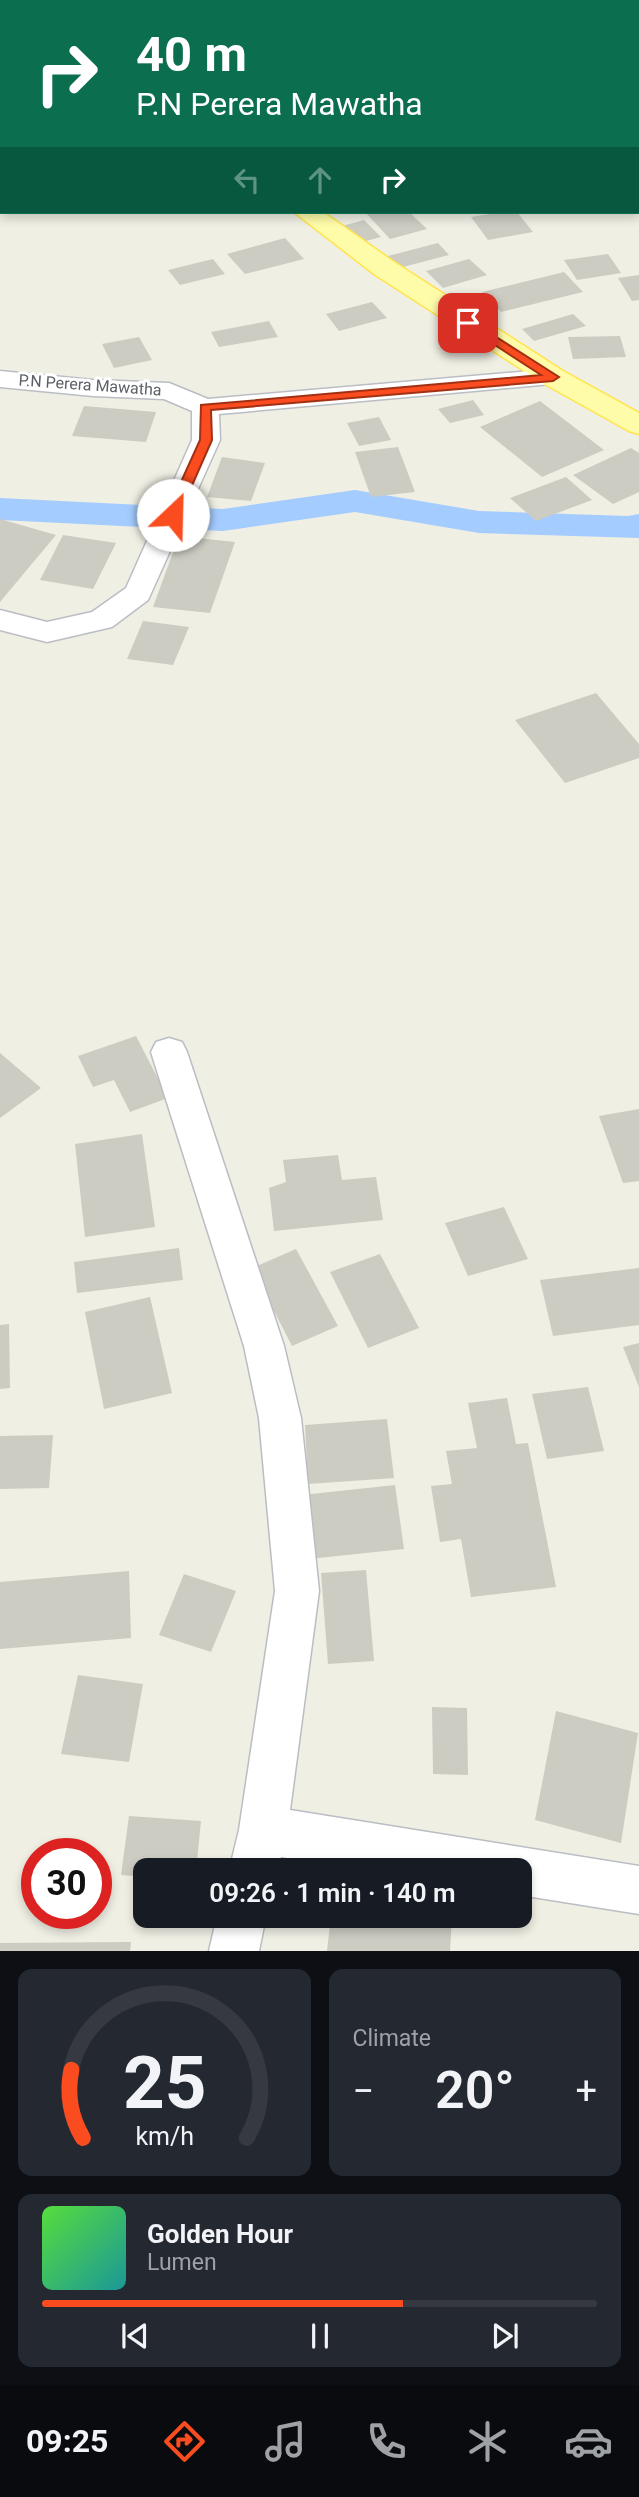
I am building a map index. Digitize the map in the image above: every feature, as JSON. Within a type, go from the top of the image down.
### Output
[{"type":"main road","points":[[310,214],[384,268],[553,377],[639,425]]},
{"type":"street","name":"P.N Perera Mawatha","points":[[0,379],[93,388],[169,391],[205,407],[553,377]]},
{"type":"street","points":[[0,620],[47,632],[101,620],[138,593],[206,440],[205,407]]},
{"type":"street","points":[[169,1052],[264,1346],[281,1418],[297,1591],[258,1851],[349,1858]]},
{"type":"street","points":[[532,1873],[639,1890]]},
{"type":"street","points":[[234,1951],[239,1928]]},
{"type":"building","points":[[367,214],[411,214],[427,229],[390,239]]},
{"type":"building","points":[[519,214],[533,232],[488,240],[471,217]]},
{"type":"building","points":[[364,220],[381,237],[358,243],[342,226]]},
{"type":"building","points":[[285,238],[304,259],[245,274],[227,254]]},
{"type":"building","points":[[438,243],[449,255],[399,268],[388,256]]},
{"type":"building","points":[[608,254],[621,273],[577,280],[564,260]]},
{"type":"building","points":[[213,259],[225,274],[180,285],[168,270]]},
{"type":"building","points":[[469,259],[487,275],[443,288],[426,271]]},
{"type":"building","points":[[564,272],[583,292],[501,312],[482,292]]},
{"type":"building","points":[[639,275],[639,300],[632,301],[618,278]]},
{"type":"building","points":[[372,302],[387,318],[339,331],[326,314]]},
{"type":"building","points":[[573,314],[586,326],[534,341],[522,329]]},
{"type":"building","points":[[269,321],[278,337],[219,347],[211,332]]},
{"type":"building","points":[[620,336],[626,357],[573,359],[568,337]]},
{"type":"building","points":[[139,337],[152,360],[114,368],[102,344]]},
{"type":"building","points":[[473,400],[484,415],[450,423],[438,409]]},
{"type":"building","points":[[540,401],[604,450],[542,477],[480,427]]},
{"type":"building","points":[[84,406],[156,412],[146,442],[72,436]]},
{"type":"building","points":[[379,417],[391,440],[359,446],[347,423]]},
{"type":"building","points":[[398,447],[415,492],[371,497],[355,452]]},
{"type":"building","points":[[631,448],[639,453],[639,492],[613,504],[573,475]]},
{"type":"building","points":[[222,457],[265,463],[251,501],[207,497]]},
{"type":"building","points":[[566,477],[592,500],[536,521],[510,498]]},
{"type":"building","points":[[0,519],[56,535],[0,602]]},
{"type":"building","points":[[63,535],[116,543],[93,589],[40,580]]},
{"type":"building","points":[[179,536],[235,542],[210,613],[153,607]]},
{"type":"building","points":[[143,621],[189,627],[173,665],[127,659]]},
{"type":"building","points":[[596,693],[639,744],[639,758],[565,783],[515,720]]},
{"type":"building","points":[[136,1036],[168,1098],[130,1112],[114,1080],[93,1087],[78,1056]]},
{"type":"building","points":[[0,1053],[41,1088],[0,1118]]},
{"type":"building","points":[[639,1109],[639,1181],[623,1183],[599,1116]]},
{"type":"building","points":[[142,1134],[155,1227],[85,1237],[75,1144]]},
{"type":"building","points":[[338,1155],[342,1180],[376,1177],[383,1220],[274,1231],[269,1188],[286,1182],[283,1160]]},
{"type":"building","points":[[504,1207],[528,1259],[468,1276],[445,1223]]},
{"type":"building","points":[[179,1248],[183,1280],[77,1293],[74,1262]]},
{"type":"building","points":[[296,1249],[338,1326],[292,1346],[252,1268]]},
{"type":"building","points":[[380,1254],[419,1328],[368,1348],[330,1272]]},
{"type":"building","points":[[639,1268],[639,1325],[553,1336],[540,1280]]},
{"type":"building","points":[[150,1297],[172,1393],[104,1409],[85,1312]]},
{"type":"building","points":[[9,1324],[10,1388],[0,1389],[0,1325]]},
{"type":"building","points":[[639,1343],[639,1387],[623,1347]]},
{"type":"building","points":[[588,1387],[604,1451],[547,1459],[532,1394]]},
{"type":"building","points":[[507,1398],[516,1444],[528,1443],[556,1587],[471,1597],[461,1539],[440,1542],[431,1486],[452,1484],[446,1451],[477,1448],[468,1403]]},
{"type":"building","points":[[387,1419],[394,1478],[308,1484],[305,1425]]},
{"type":"building","points":[[53,1435],[49,1488],[0,1489],[0,1436]]},
{"type":"building","points":[[395,1485],[404,1549],[309,1559],[302,1495]]},
{"type":"building","points":[[366,1570],[374,1661],[328,1664],[321,1573]]},
{"type":"building","points":[[129,1571],[131,1638],[0,1649],[0,1582]]},
{"type":"building","points":[[184,1574],[236,1591],[211,1652],[159,1635]]},
{"type":"building","points":[[78,1675],[143,1684],[129,1762],[61,1754]]},
{"type":"building","points":[[432,1707],[467,1708],[468,1775],[433,1774]]},
{"type":"building","points":[[556,1711],[638,1733],[621,1843],[535,1820]]},
{"type":"building","points":[[129,1816],[201,1821],[197,1858],[133,1858],[133,1876],[121,1875]]},
{"type":"building","points":[[330,1928],[451,1928],[450,1951],[327,1951]]},
{"type":"building","points":[[131,1942],[130,1951],[0,1951],[0,1943]]},
{"type":"waterway","points":[[0,509],[223,520],[355,501],[479,522],[634,528],[639,525]]},
{"type":"route","points":[[173,515],[206,440],[205,407],[553,377],[468,323]]}]
